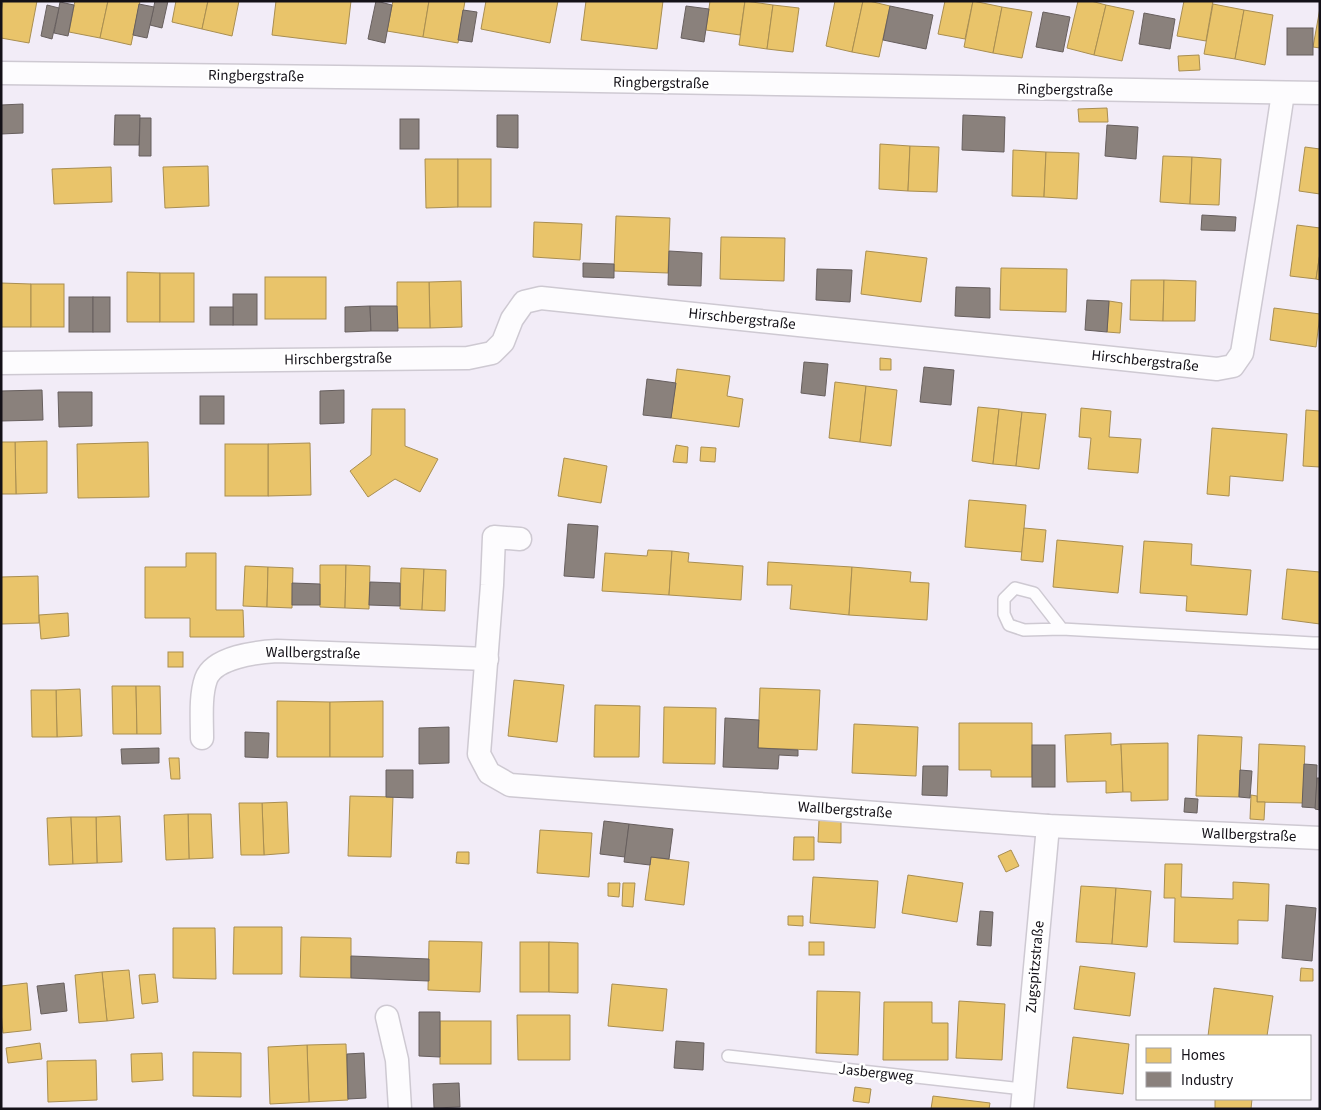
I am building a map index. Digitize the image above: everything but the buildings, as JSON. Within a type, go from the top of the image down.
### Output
[{"type":"street","name":"Ringbergstraße","points":[[1,73],[1320,93]]},
{"type":"street","name":"Hirschbergstraße","points":[[1,363],[468,358],[492,353],[503,342],[512,319],[524,302],[541,298],[1217,369],[1232,366],[1242,353],[1283,93]]},
{"type":"street","name":"Wallbergstraße","points":[[520,539],[494,537],[479,754],[489,773],[510,785],[1048,826],[1320,838]]},
{"type":"street","name":"Wallbergstraße","points":[[202,738],[203,695],[206,680],[209,673],[231,659],[277,650],[487,659]]},
{"type":"street","name":"Zugspitzstraße","points":[[1022,1099],[1048,826]]},
{"type":"street","points":[[387,1016],[397,1060],[400,1109]]},
{"type":"lane","points":[[1062,629],[1034,593],[1015,588],[1004,599],[1004,614],[1009,625],[1024,630],[1062,629],[1320,643]]},
{"type":"lane","name":"Jasbergweg","points":[[728,1056],[1022,1099]]}]
